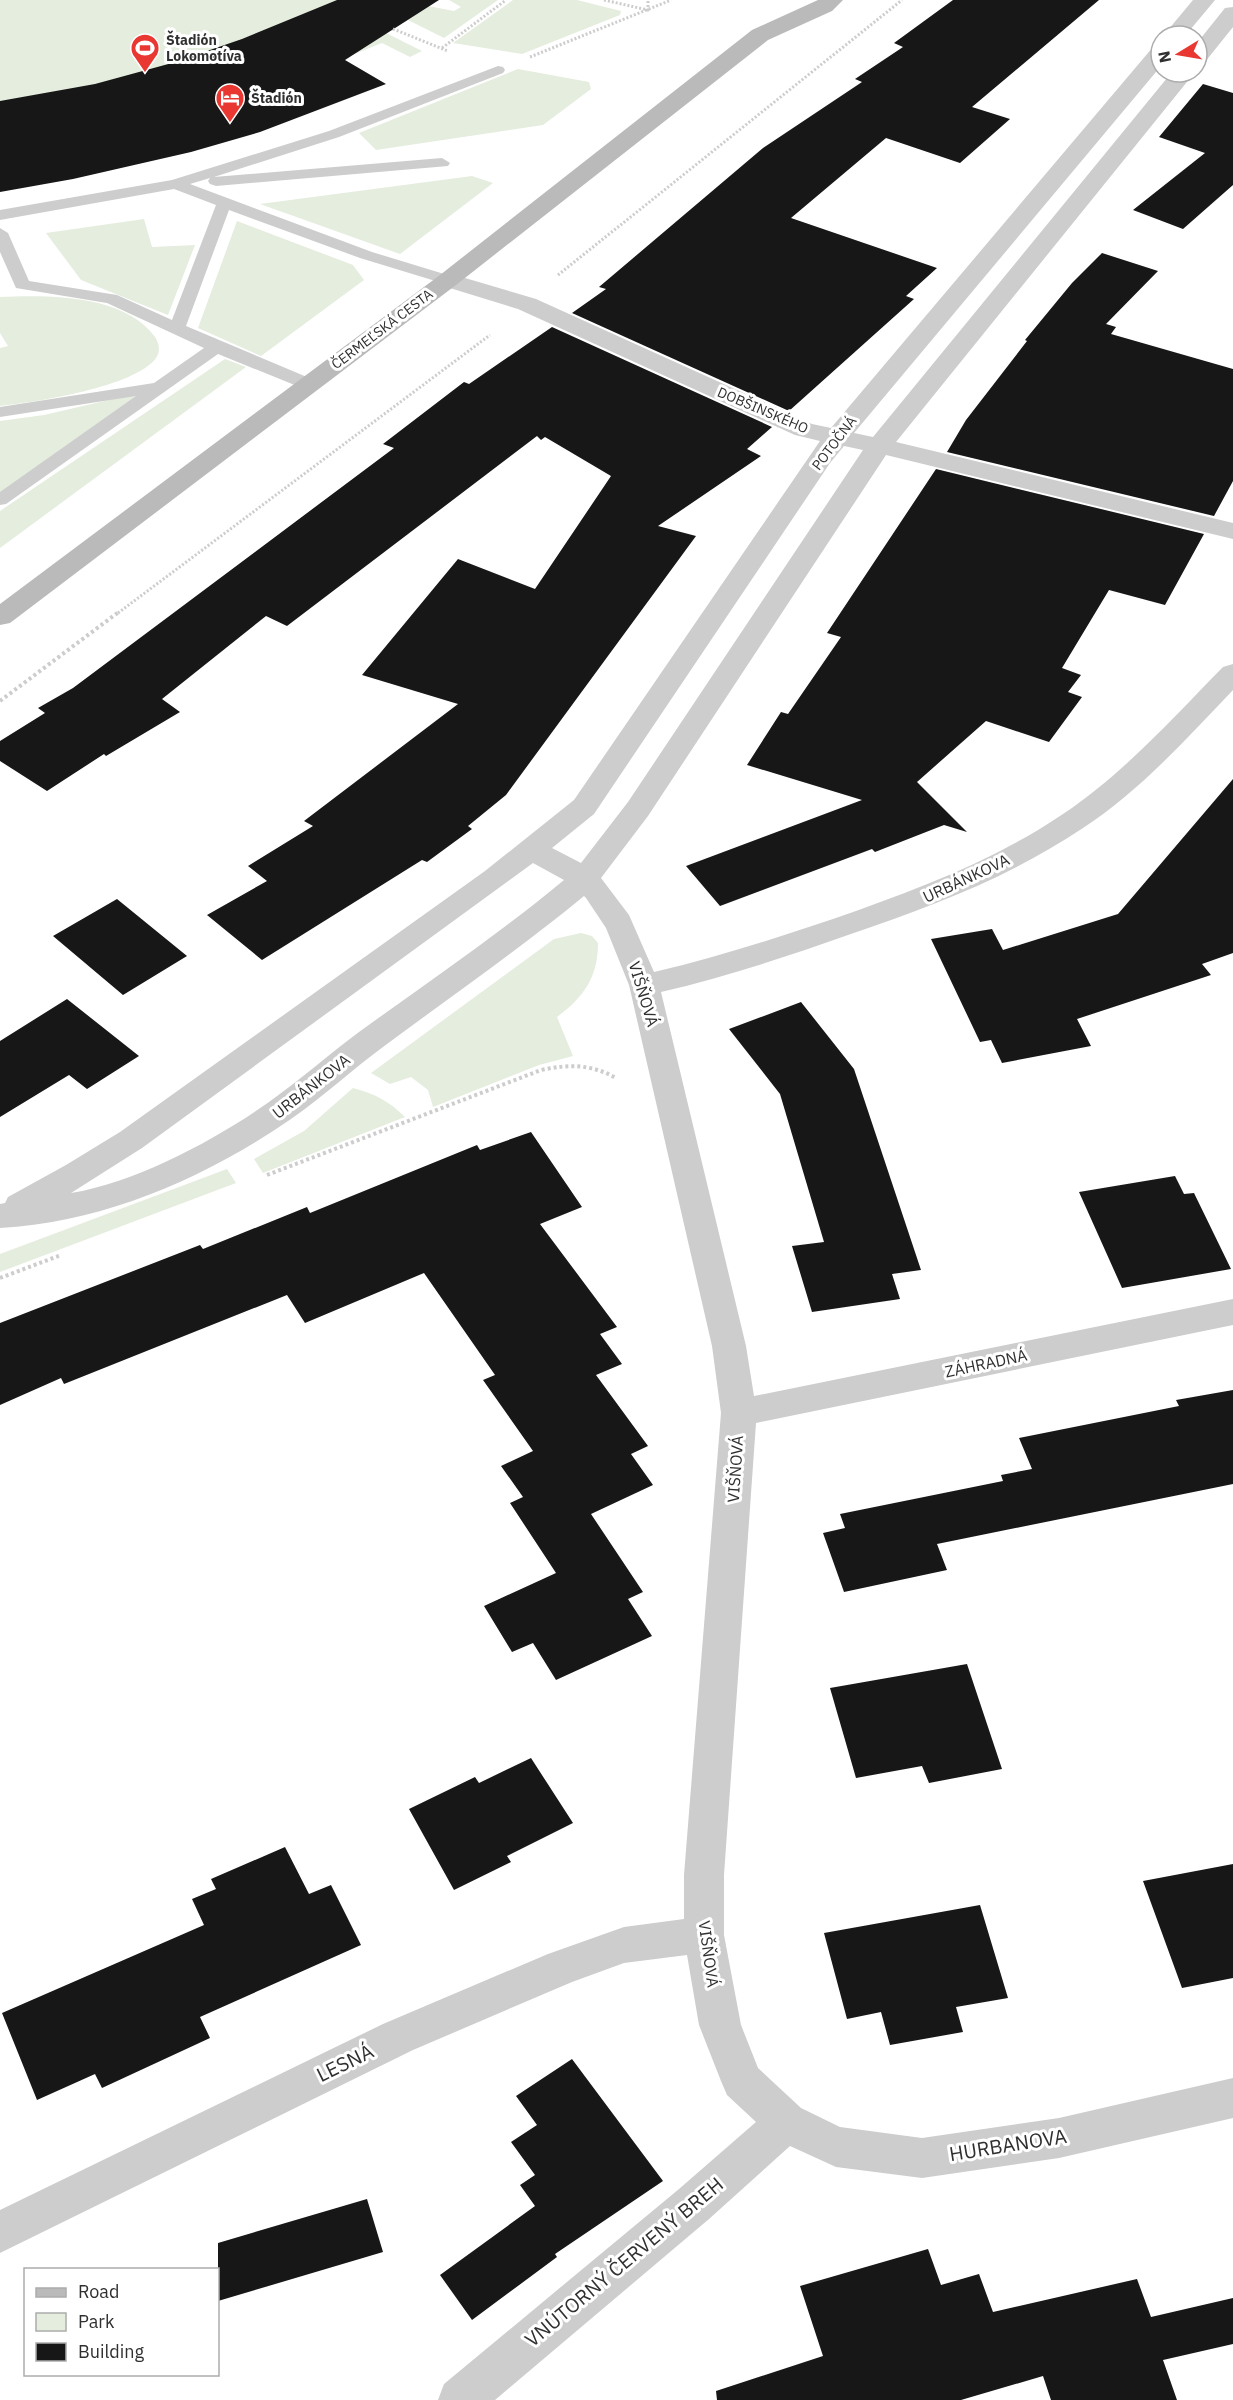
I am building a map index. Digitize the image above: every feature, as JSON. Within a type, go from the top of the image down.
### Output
[{"type":"main road","name":"ČERMEĽSKÁ CESTA","points":[[760,35],[781,0]]},
{"type":"main road","name":"ČERMEĽSKÁ CESTA","points":[[0,617],[448,280],[760,35],[824,6],[832,0]]},
{"type":"street","points":[[1184,24],[1204,0]]},
{"type":"street","points":[[1209,42],[1233,13]]},
{"type":"street","name":"POTOČNÁ","points":[[531,850],[570,821],[594,796],[837,437],[1149,66]]},
{"type":"street","points":[[584,880],[638,809],[831,515],[880,446],[933,377],[1175,84]]},
{"type":"street","name":"DOBŠINSKÉHO","points":[[448,280],[527,304],[804,430],[880,446],[1233,531]]},
{"type":"street","name":"URBÁNKOVA","points":[[644,985],[726,966],[925,898],[985,873],[1074,821],[1113,790],[1160,749],[1233,673]]},
{"type":"street","name":"VIŠŇOVÁ","points":[[531,850],[584,880],[612,912],[644,985],[729,1346],[739,1413],[704,1875],[704,1935],[720,2025],[742,2081],[786,2122]]},
{"type":"street","name":"URBÁNKOVA","points":[[1,1216],[78,1174],[131,1140],[531,850]]},
{"type":"street","name":"URBÁNKOVA","points":[[1,1216],[90,1202],[145,1185],[236,1139],[281,1110],[350,1055],[538,918],[584,880]]},
{"type":"street","name":"ZÁHRADNÁ","points":[[739,1413],[1233,1312]]},
{"type":"street","name":"LESNÁ","points":[[0,2232],[398,2037],[561,1967],[624,1945],[704,1935]]},
{"type":"street","name":"HURBANOVA","points":[[786,2122],[836,2147],[922,2158],[1059,2138],[1233,2098]]},
{"type":"street","name":"VNÚTORNÝ ČERVENÝ BREH","points":[[460,2400],[694,2204],[786,2122]]},
{"type":"lane","points":[[175,184],[334,134],[498,70]]},
{"type":"lane","points":[[0,215],[175,184],[442,163]]},
{"type":"lane","points":[[175,184],[366,255],[448,280]]},
{"type":"lane","points":[[177,328],[224,203]]},
{"type":"lane","points":[[0,233],[22,285],[111,299],[216,347],[308,384]]},
{"type":"lane","points":[[0,500],[216,347]]},
{"type":"lane","points":[[0,412],[161,386]]},
{"type":"path","points":[[393,30],[442,48],[506,0]]},
{"type":"path","points":[[604,0],[648,10]]},
{"type":"path","points":[[648,0],[648,10]]},
{"type":"path","points":[[498,70],[671,0]]},
{"type":"path","points":[[0,701],[515,316],[540,288],[902,0]]},
{"type":"green space","name":"Štadión Lokomotíva","points":[[0,0],[435,0],[428,6],[454,11],[461,7],[449,0],[498,0],[444,38],[408,20],[386,33],[422,51],[410,57],[382,43],[342,59],[0,149]]},
{"type":"green space","points":[[513,0],[577,0],[621,11],[620,15],[522,54],[453,43]]},
{"type":"green space","points":[[518,69],[589,82],[591,89],[543,125],[376,150],[359,133]]},
{"type":"green space","points":[[472,176],[493,183],[400,254],[260,204]]},
{"type":"green space","points":[[144,219],[152,247],[195,245],[168,315],[81,280],[46,233]]},
{"type":"green space","points":[[237,221],[353,265],[364,280],[261,356],[198,328]]},
{"type":"green space","points":[[0,297],[62,297],[105,305],[124,312],[141,323],[155,337],[159,353],[145,368],[107,385],[60,397],[0,406],[0,348],[8,346],[0,333]]},
{"type":"green space","points":[[225,359],[246,367],[0,548],[0,511]]},
{"type":"green space","points":[[139,393],[136,398],[0,493],[0,421],[44,415]]},
{"type":"green space","points":[[581,933],[592,936],[598,943],[595,966],[582,994],[557,1017],[573,1056],[539,1065],[433,1107],[428,1090],[411,1077],[390,1084],[371,1073],[554,939]]},
{"type":"green space","points":[[353,1088],[381,1099],[405,1117],[263,1173],[254,1159],[304,1131]]},
{"type":"green space","points":[[227,1169],[236,1183],[0,1272],[0,1254]]},
{"type":"building","points":[[337,0],[439,0],[345,60],[386,84],[260,132],[191,152],[73,179],[0,192],[0,101],[95,84],[172,63],[242,39]]},
{"type":"building","points":[[953,0],[1099,0],[972,107],[1010,119],[960,163],[886,138],[791,218],[937,268],[906,296],[914,299],[789,411],[572,313],[606,289],[599,287],[763,148],[862,82],[855,79],[903,47],[894,43]]},
{"type":"building","points":[[1203,84],[1233,93],[1233,185],[1183,229],[1133,210],[1205,153],[1159,137]]},
{"type":"building","points":[[1102,253],[1158,271],[1106,324],[1116,327],[1111,334],[1233,369],[1233,481],[1214,516],[947,452],[966,420],[1027,341],[1025,340],[1072,283]]},
{"type":"building","points":[[552,327],[772,427],[747,449],[761,456],[658,526],[696,536],[506,795],[468,826],[472,829],[427,862],[422,860],[262,960],[207,915],[267,881],[248,866],[313,826],[304,821],[458,704],[362,675],[458,559],[535,589],[611,476],[545,437],[541,440],[537,436],[287,626],[266,616],[162,699],[180,712],[106,756],[104,754],[47,791],[0,761],[0,741],[45,713],[38,708],[73,688],[394,448],[383,444],[464,382],[469,384]]},
{"type":"building","points":[[936,469],[1204,534],[1165,605],[1109,590],[1062,668],[1081,675],[1068,692],[1082,697],[1049,742],[986,721],[917,782],[967,832],[944,825],[875,852],[872,849],[720,906],[686,866],[862,800],[747,765],[781,712],[788,714],[841,637],[827,633]]},
{"type":"building","points":[[1233,779],[1233,953],[1202,964],[1211,975],[1077,1019],[1091,1046],[1002,1063],[991,1040],[980,1042],[931,939],[992,929],[1003,950],[1118,914]]},
{"type":"building","points":[[117,899],[187,956],[123,995],[53,936]]},
{"type":"building","points":[[67,999],[139,1056],[87,1089],[69,1075],[0,1117],[0,1041]]},
{"type":"building","points":[[801,1002],[854,1069],[921,1270],[892,1274],[900,1299],[812,1312],[792,1246],[824,1242],[780,1094],[729,1029]]},
{"type":"building","points":[[531,1132],[582,1207],[540,1224],[617,1327],[600,1334],[622,1364],[596,1375],[648,1446],[631,1454],[653,1485],[591,1514],[643,1592],[628,1599],[652,1636],[556,1680],[533,1643],[512,1652],[484,1606],[556,1573],[510,1503],[523,1497],[501,1466],[533,1451],[483,1380],[495,1375],[424,1273],[305,1323],[287,1295],[64,1384],[61,1378],[0,1405],[0,1323],[200,1245],[203,1249],[307,1207],[310,1213],[477,1145],[480,1150]]},
{"type":"building","points":[[1175,1176],[1184,1194],[1194,1193],[1231,1269],[1122,1288],[1079,1192]]},
{"type":"building","points":[[1233,1390],[1233,1484],[937,1544],[947,1570],[844,1592],[823,1533],[845,1528],[840,1514],[1003,1481],[1001,1475],[1032,1469],[1019,1438],[1179,1406],[1176,1400]]},
{"type":"building","points":[[967,1664],[1002,1769],[929,1783],[922,1766],[856,1778],[830,1688]]},
{"type":"building","points":[[531,1758],[573,1823],[507,1856],[511,1862],[454,1890],[409,1809],[475,1777],[479,1783]]},
{"type":"building","points":[[285,1847],[309,1894],[331,1885],[361,1945],[200,2017],[210,2038],[102,2088],[95,2074],[37,2100],[2,2013],[204,1925],[192,1899],[216,1889],[211,1879]]},
{"type":"building","points":[[1233,1864],[1233,1978],[1182,1988],[1143,1881]]},
{"type":"building","points":[[980,1905],[1008,1998],[956,2007],[963,2032],[890,2045],[881,2012],[847,2019],[824,1933]]},
{"type":"building","points":[[572,2059],[663,2181],[555,2254],[557,2257],[472,2320],[440,2275],[535,2206],[520,2185],[535,2175],[511,2142],[537,2125],[516,2096]]},
{"type":"building","points":[[367,2199],[383,2252],[219,2301],[218,2243]]},
{"type":"building","points":[[928,2249],[941,2285],[979,2274],[993,2312],[1137,2279],[1151,2317],[1233,2298],[1233,2344],[1163,2360],[1177,2400],[1051,2400],[1043,2376],[961,2400],[717,2400],[716,2391],[823,2356],[800,2286]]},
{"type":"place","name":"Štadión Lokomotíva","points":[[145,74]]},
{"type":"place","name":"Štadión","points":[[230,124]]}]
